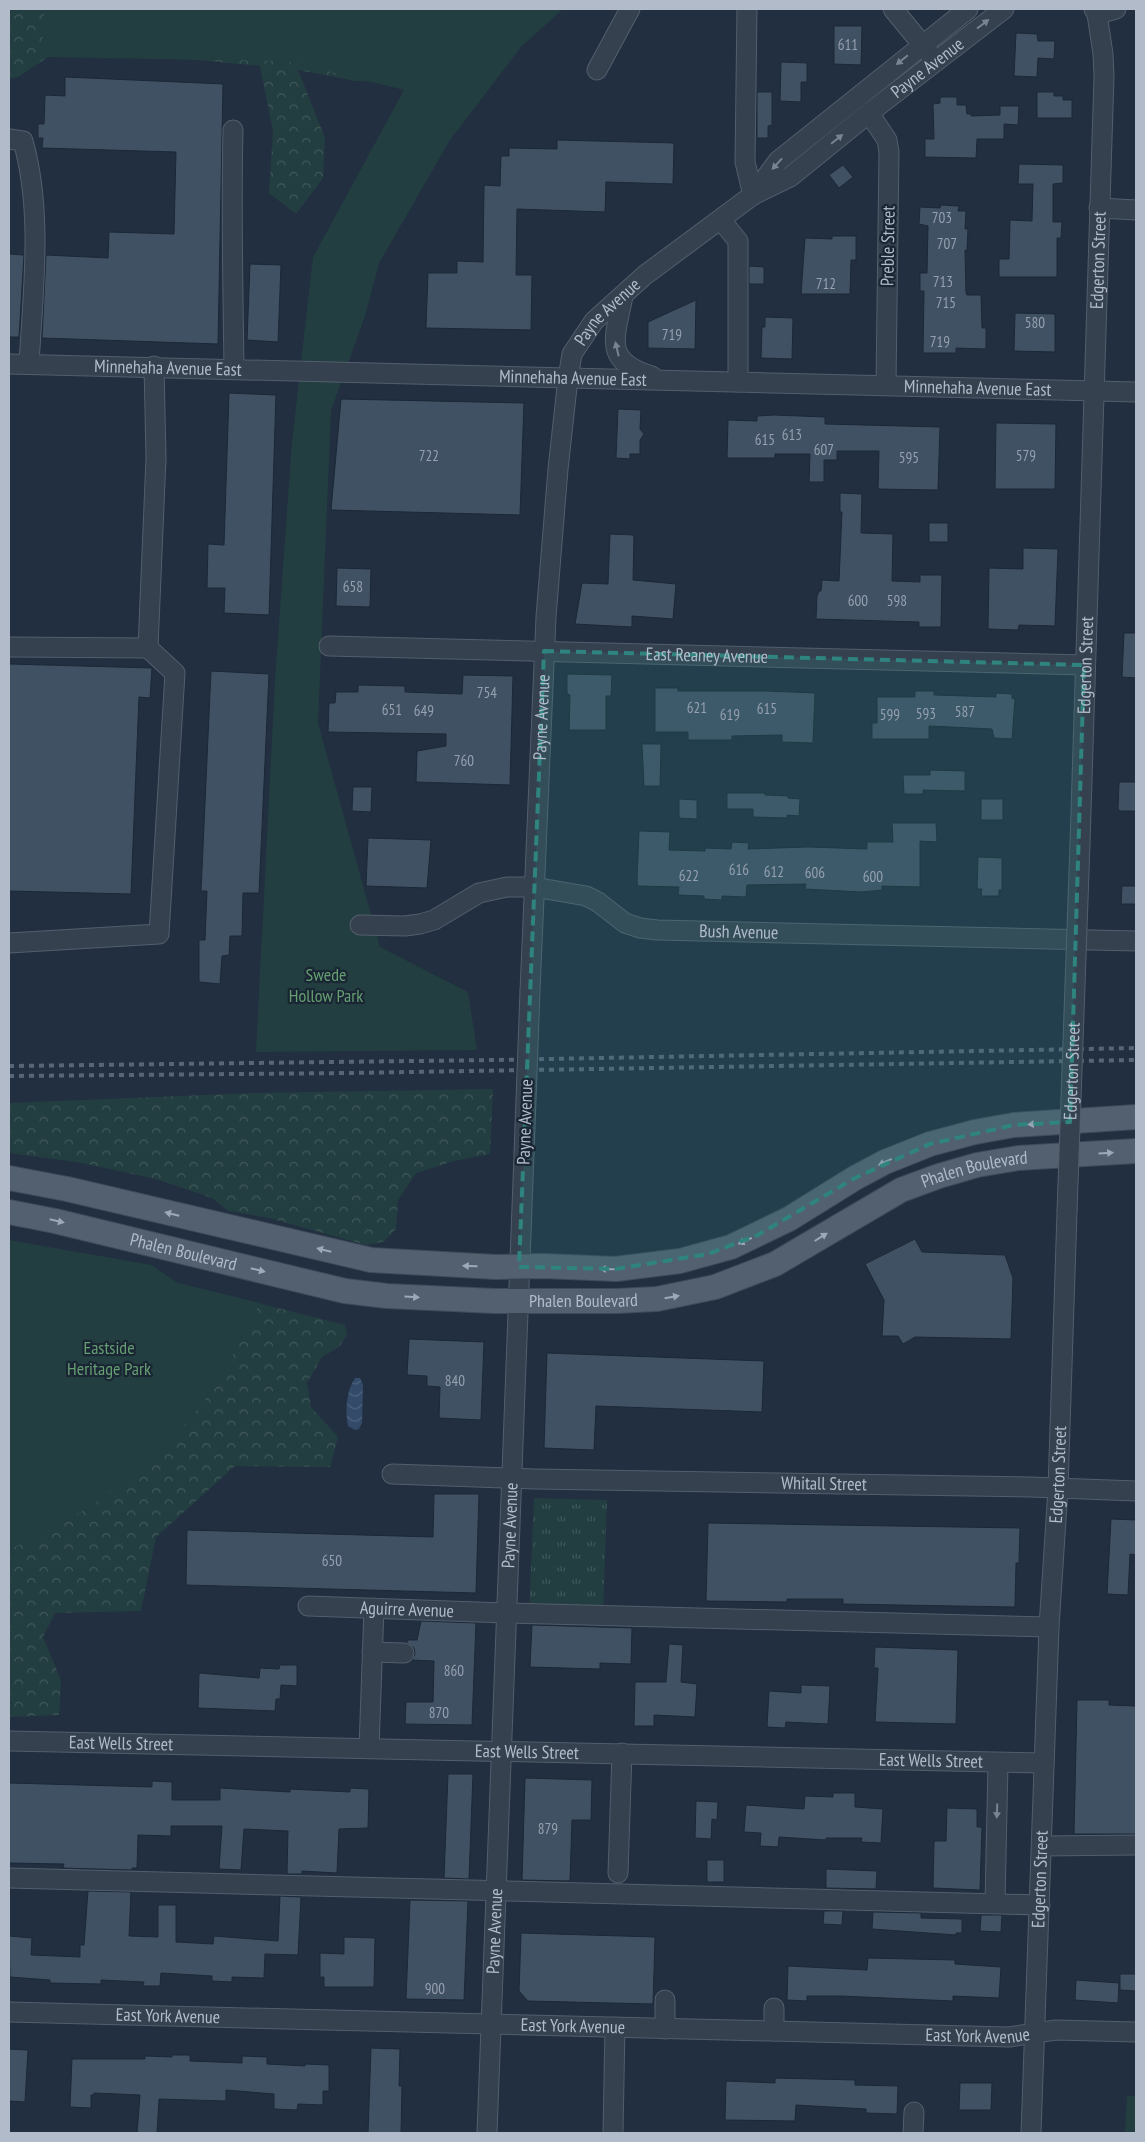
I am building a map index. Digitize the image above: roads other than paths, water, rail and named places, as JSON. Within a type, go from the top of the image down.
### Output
[{"type":"main road","name":"Phalen Boulevard","points":[[9,1178],[67,1188],[371,1260],[398,1263],[616,1269],[651,1266],[689,1259],[731,1247],[789,1220],[855,1178],[885,1162],[930,1144],[975,1132],[1014,1125],[1136,1117]]},
{"type":"main road","name":"Phalen Boulevard","points":[[9,1212],[55,1221],[345,1291],[518,1301],[638,1301],[684,1294],[743,1278],[775,1264],[901,1190],[939,1176],[977,1165],[1018,1158],[1136,1151]]},
{"type":"street","points":[[597,70],[630,9]]},
{"type":"street","points":[[748,9],[745,162],[753,195]]},
{"type":"street","points":[[893,9],[935,61]]},
{"type":"street","name":"Payne Avenue","points":[[753,195],[778,162],[922,44],[968,9]]},
{"type":"street","name":"Payne Avenue","points":[[487,2133],[544,651],[568,378],[572,354],[594,321],[646,274],[753,195],[790,177],[935,61],[1004,9]]},
{"type":"street","points":[[1095,11],[1116,9]]},
{"type":"street","name":"Edgerton Street","points":[[1031,2133],[1049,1627],[1058,1489],[1104,76],[1103,54],[1095,11]]},
{"type":"street","name":"Preble Street","points":[[869,113],[887,140],[889,152],[886,386]]},
{"type":"street","points":[[234,130],[231,199],[234,369]]},
{"type":"street","points":[[9,139],[23,141],[31,169],[34,248],[29,364]]},
{"type":"street","points":[[1100,208],[1136,210]]},
{"type":"street","points":[[721,220],[738,241],[738,382]]},
{"type":"street","points":[[623,296],[615,344],[620,359],[634,370],[670,381]]},
{"type":"street","name":"Minnehaha Avenue East","points":[[9,364],[154,366],[1136,392]]},
{"type":"street","points":[[148,648],[156,458],[154,366]]},
{"type":"street","name":"East Reaney Avenue","points":[[329,646],[1084,666]]},
{"type":"street","points":[[9,647],[148,648],[175,673],[159,934],[9,943]]},
{"type":"street","name":"Bush Avenue","points":[[360,925],[405,926],[420,924],[440,917],[479,893],[507,886],[534,886],[586,896],[598,902],[625,923],[640,928],[657,930],[1136,941]]},
{"type":"street","name":"Whitall Street","points":[[392,1474],[1136,1491]]},
{"type":"street","name":"Aguirre Avenue","points":[[308,1606],[1049,1627]]},
{"type":"street","points":[[369,1748],[374,1608]]},
{"type":"street","points":[[372,1652],[404,1653]]},
{"type":"street","name":"East Wells Street","points":[[9,1741],[1044,1763]]},
{"type":"street","points":[[618,1873],[622,1753]]},
{"type":"street","points":[[995,1903],[998,1763]]},
{"type":"street","points":[[1042,1846],[1136,1844]]},
{"type":"street","points":[[9,1878],[1040,1905]]},
{"type":"street","points":[[665,2000],[665,2029]]},
{"type":"street","points":[[774,2008],[774,2032]]},
{"type":"street","name":"East York Avenue","points":[[9,2012],[491,2026],[1009,2037],[1056,2030],[1136,2032]]},
{"type":"street","points":[[613,2133],[616,2028]]},
{"type":"street","points":[[913,2133],[914,2112]]},
{"type":"water","points":[[355,1378],[360,1378],[363,1385],[362,1423],[359,1429],[355,1430],[348,1426],[347,1408],[348,1395]]},
{"type":"railway","points":[[9,1066],[495,1060],[1136,1048]]},
{"type":"railway","points":[[9,1076],[350,1073],[1136,1060]]},
{"type":"park label","name":"Swede Hollow Park","points":[[326,985]]},
{"type":"park label","name":"Eastside Heritage Park","points":[[109,1358]]}]
